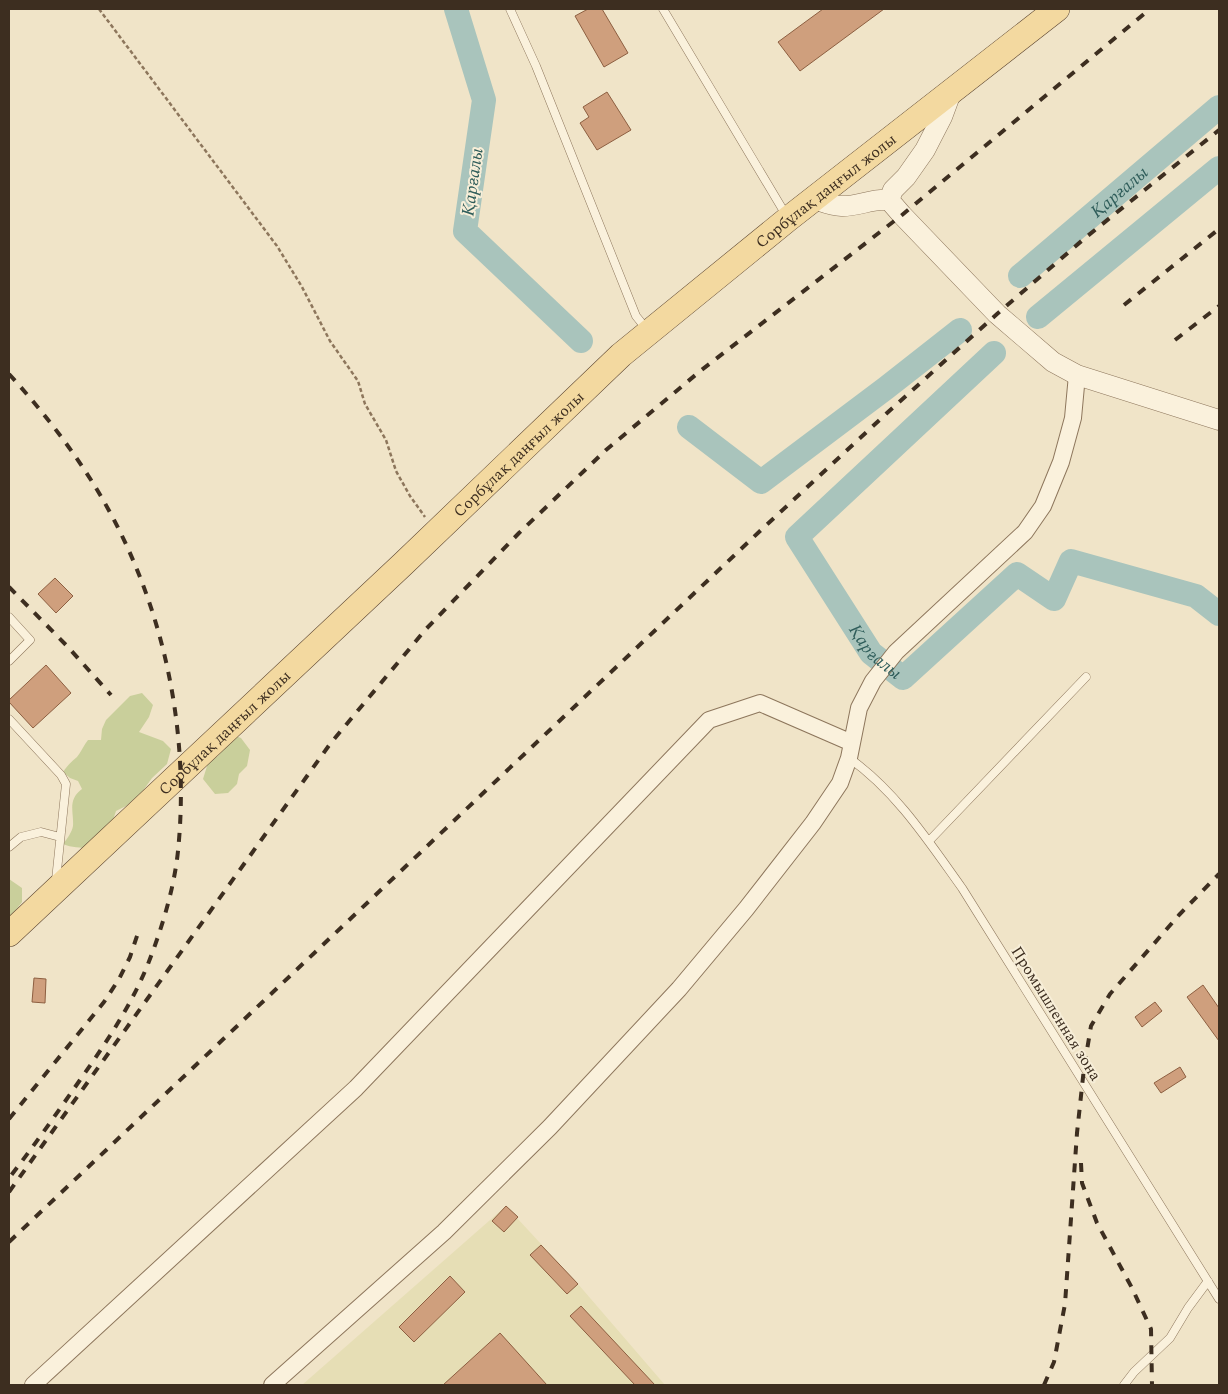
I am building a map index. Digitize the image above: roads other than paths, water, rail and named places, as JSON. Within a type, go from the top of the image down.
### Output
[{"type":"main road","name":"Сорбұлақ даңғыл жолы","points":[[9,934],[621,355],[788,219],[1057,9]]},
{"type":"street","points":[[889,200],[893,190],[906,177],[925,150],[942,117],[952,90]]},
{"type":"street","points":[[814,199],[831,206],[842,207],[881,199],[889,200],[997,314],[1053,362],[1077,375],[1219,420]]},
{"type":"street","points":[[272,1385],[444,1232],[550,1127],[679,989],[746,910],[813,824],[840,783],[851,750],[859,708],[873,681],[896,652],[1025,532],[1043,506],[1061,462],[1073,418],[1077,375]]},
{"type":"street","points":[[33,1385],[356,1088],[709,720],[760,703],[851,750]]},
{"type":"lane","points":[[510,9],[536,66],[636,316],[649,332]]},
{"type":"lane","points":[[663,9],[788,219]]},
{"type":"lane","points":[[9,617],[30,640],[9,660]]},
{"type":"lane","points":[[929,841],[1086,677]]},
{"type":"lane","points":[[9,719],[61,775],[66,784],[56,889]]},
{"type":"lane","name":"Промышленная зона","points":[[851,750],[929,841],[962,888],[1219,1299]]},
{"type":"lane","points":[[9,847],[21,837],[41,832],[60,837]]},
{"type":"lane","points":[[1124,1385],[1134,1372],[1170,1338],[1188,1308],[1208,1281]]},
{"type":"waterway","name":"Қарғалы","points":[[456,9],[484,100],[465,231],[581,341]]},
{"type":"waterway","name":"Қарғалы","points":[[1020,276],[1219,107]]},
{"type":"waterway","name":"Қарғалы","points":[[1038,317],[1219,168]]},
{"type":"waterway","name":"Қарғалы","points":[[689,427],[761,482],[960,330]]},
{"type":"waterway","name":"Қарғалы","points":[[994,353],[797,537],[871,653],[903,678],[1017,574],[1054,599],[1071,561],[1196,596],[1219,614]]},
{"type":"railway","points":[[9,1192],[330,744],[426,629],[519,533],[606,450],[699,372],[902,215],[1150,9]]},
{"type":"railway","points":[[9,1242],[887,413],[1085,238],[1219,130]]},
{"type":"railway","points":[[1124,305],[1219,229]]},
{"type":"railway","points":[[1175,340],[1219,306]]},
{"type":"railway","points":[[9,374],[52,425],[82,466],[115,522],[136,566],[165,658],[180,754],[181,803],[178,851],[167,908],[141,980],[126,1009],[99,1052],[9,1178]]},
{"type":"railway","points":[[9,587],[68,647],[111,695]]},
{"type":"railway","points":[[1044,1385],[1054,1362],[1065,1304],[1077,1133],[1091,1026],[1110,994],[1179,915],[1219,874]]},
{"type":"railway","points":[[9,1119],[104,1002],[130,957],[138,933]]},
{"type":"railway","points":[[1081,1163],[1082,1183],[1097,1223],[1132,1288],[1151,1329],[1152,1385]]}]
